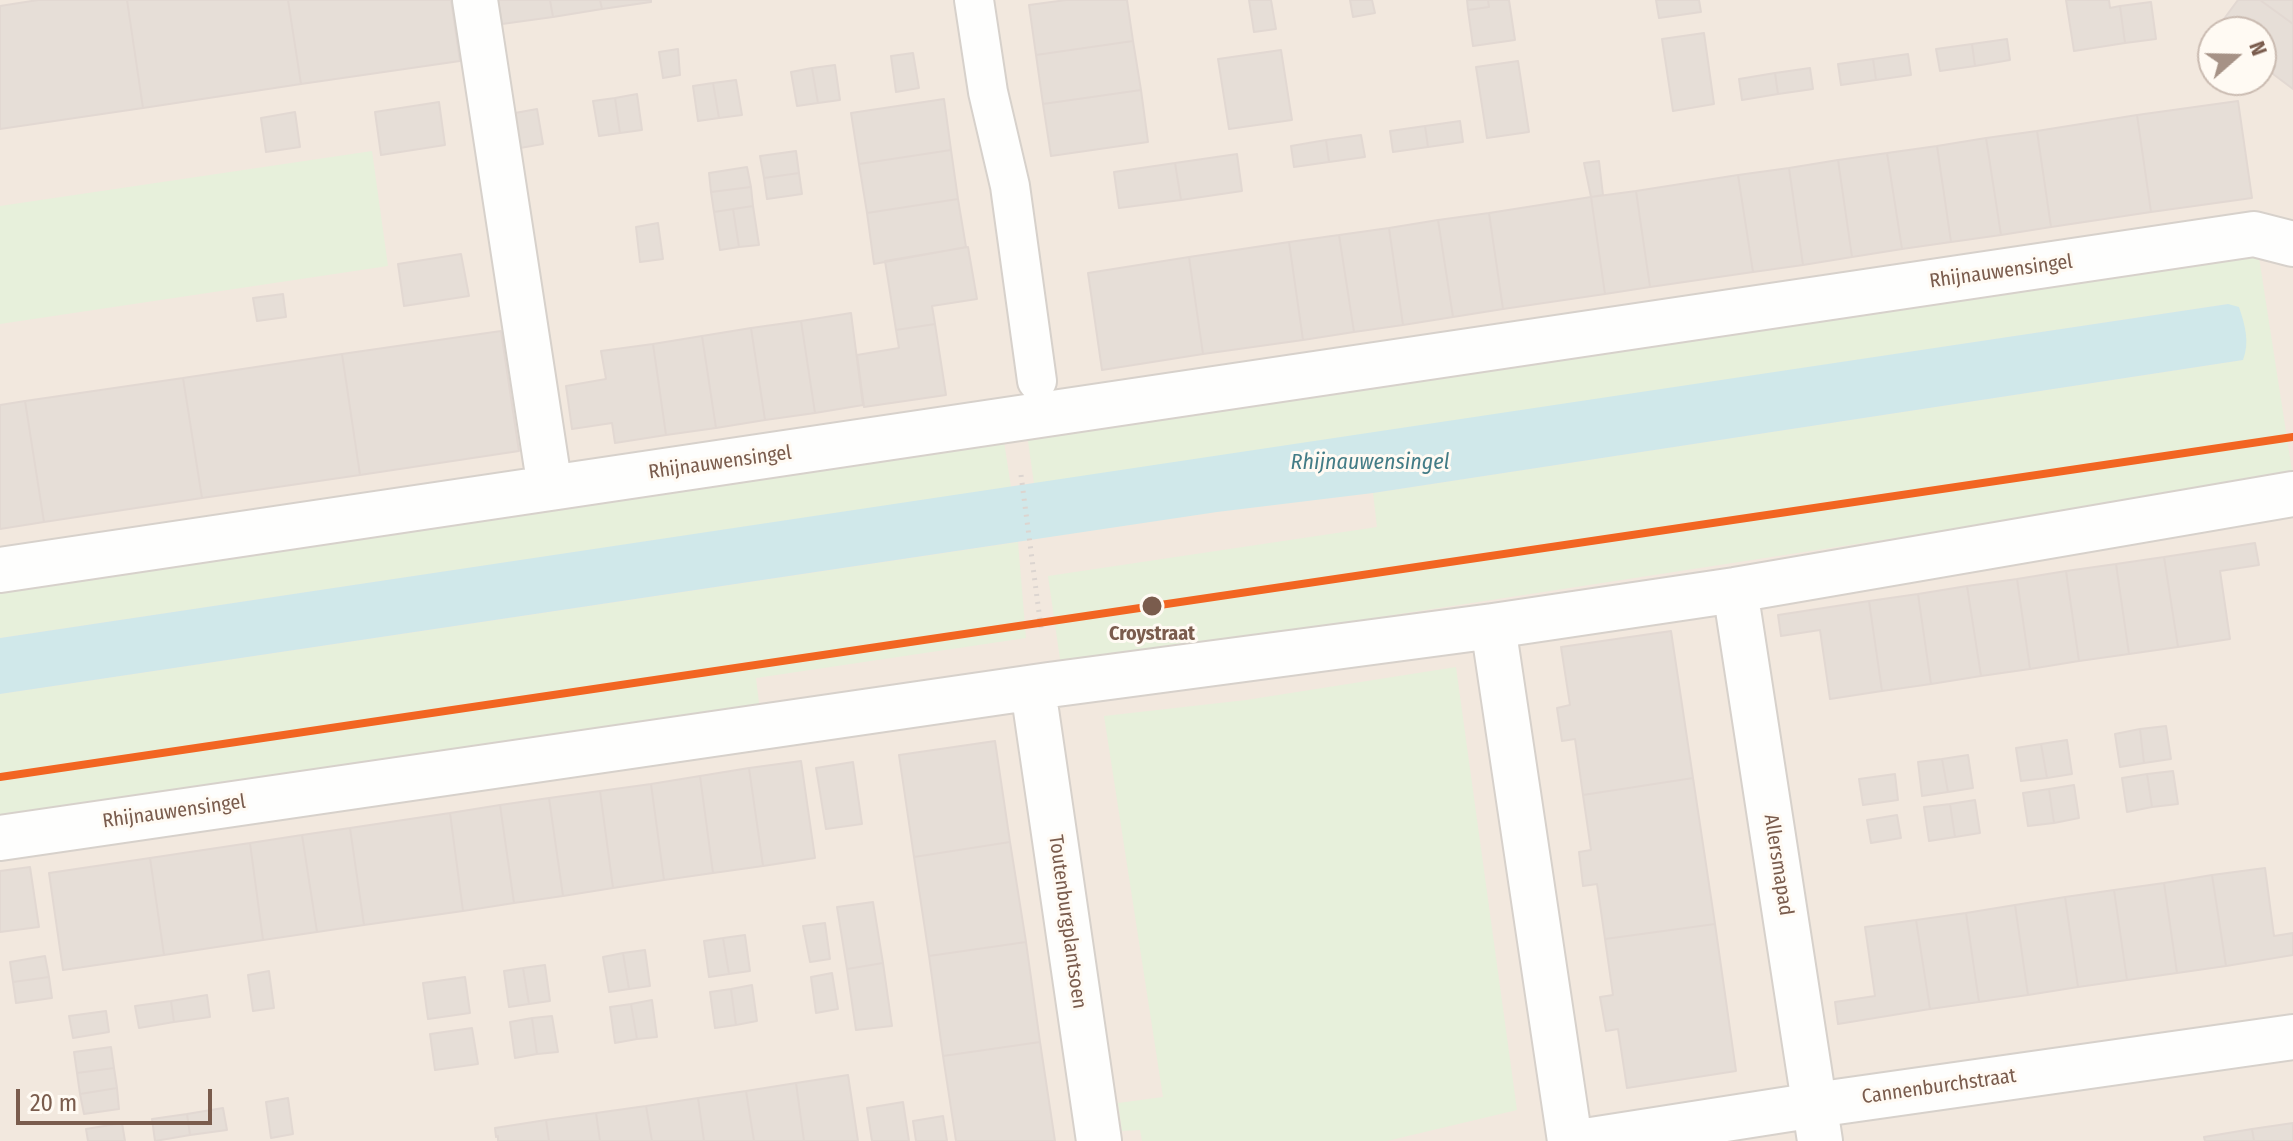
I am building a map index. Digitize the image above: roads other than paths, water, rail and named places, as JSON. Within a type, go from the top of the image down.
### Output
[{"type":"street","points":[[475,0],[550,488]]},
{"type":"street","name":"Rhijnauwensingel","points":[[0,570],[2254,234],[2293,244]]},
{"type":"street","name":"Rhijnauwensingel","points":[[0,838],[1049,685],[1493,626],[1735,590],[2293,494]]},
{"type":"street","name":"Allersmapad","points":[[1735,590],[1818,1123]]},
{"type":"street","points":[[1493,626],[1570,1141]]},
{"type":"street","name":"Toutenburgplantsoen","points":[[1035,703],[1099,1141]]},
{"type":"street","name":"Cannenburchstraat","points":[[1585,1141],[1818,1123],[2293,1037]]},
{"type":"lane","points":[[974,0],[988,92],[1010,186],[1037,381]]},
{"type":"water","name":"Rhijnauwensingel","points":[[2228,304],[2239,307],[2243,320],[2246,340],[2243,360],[1373,493],[1217,512],[0,694],[0,638]]},
{"type":"place","name":"Croystraat","points":[[1152,606]]}]
